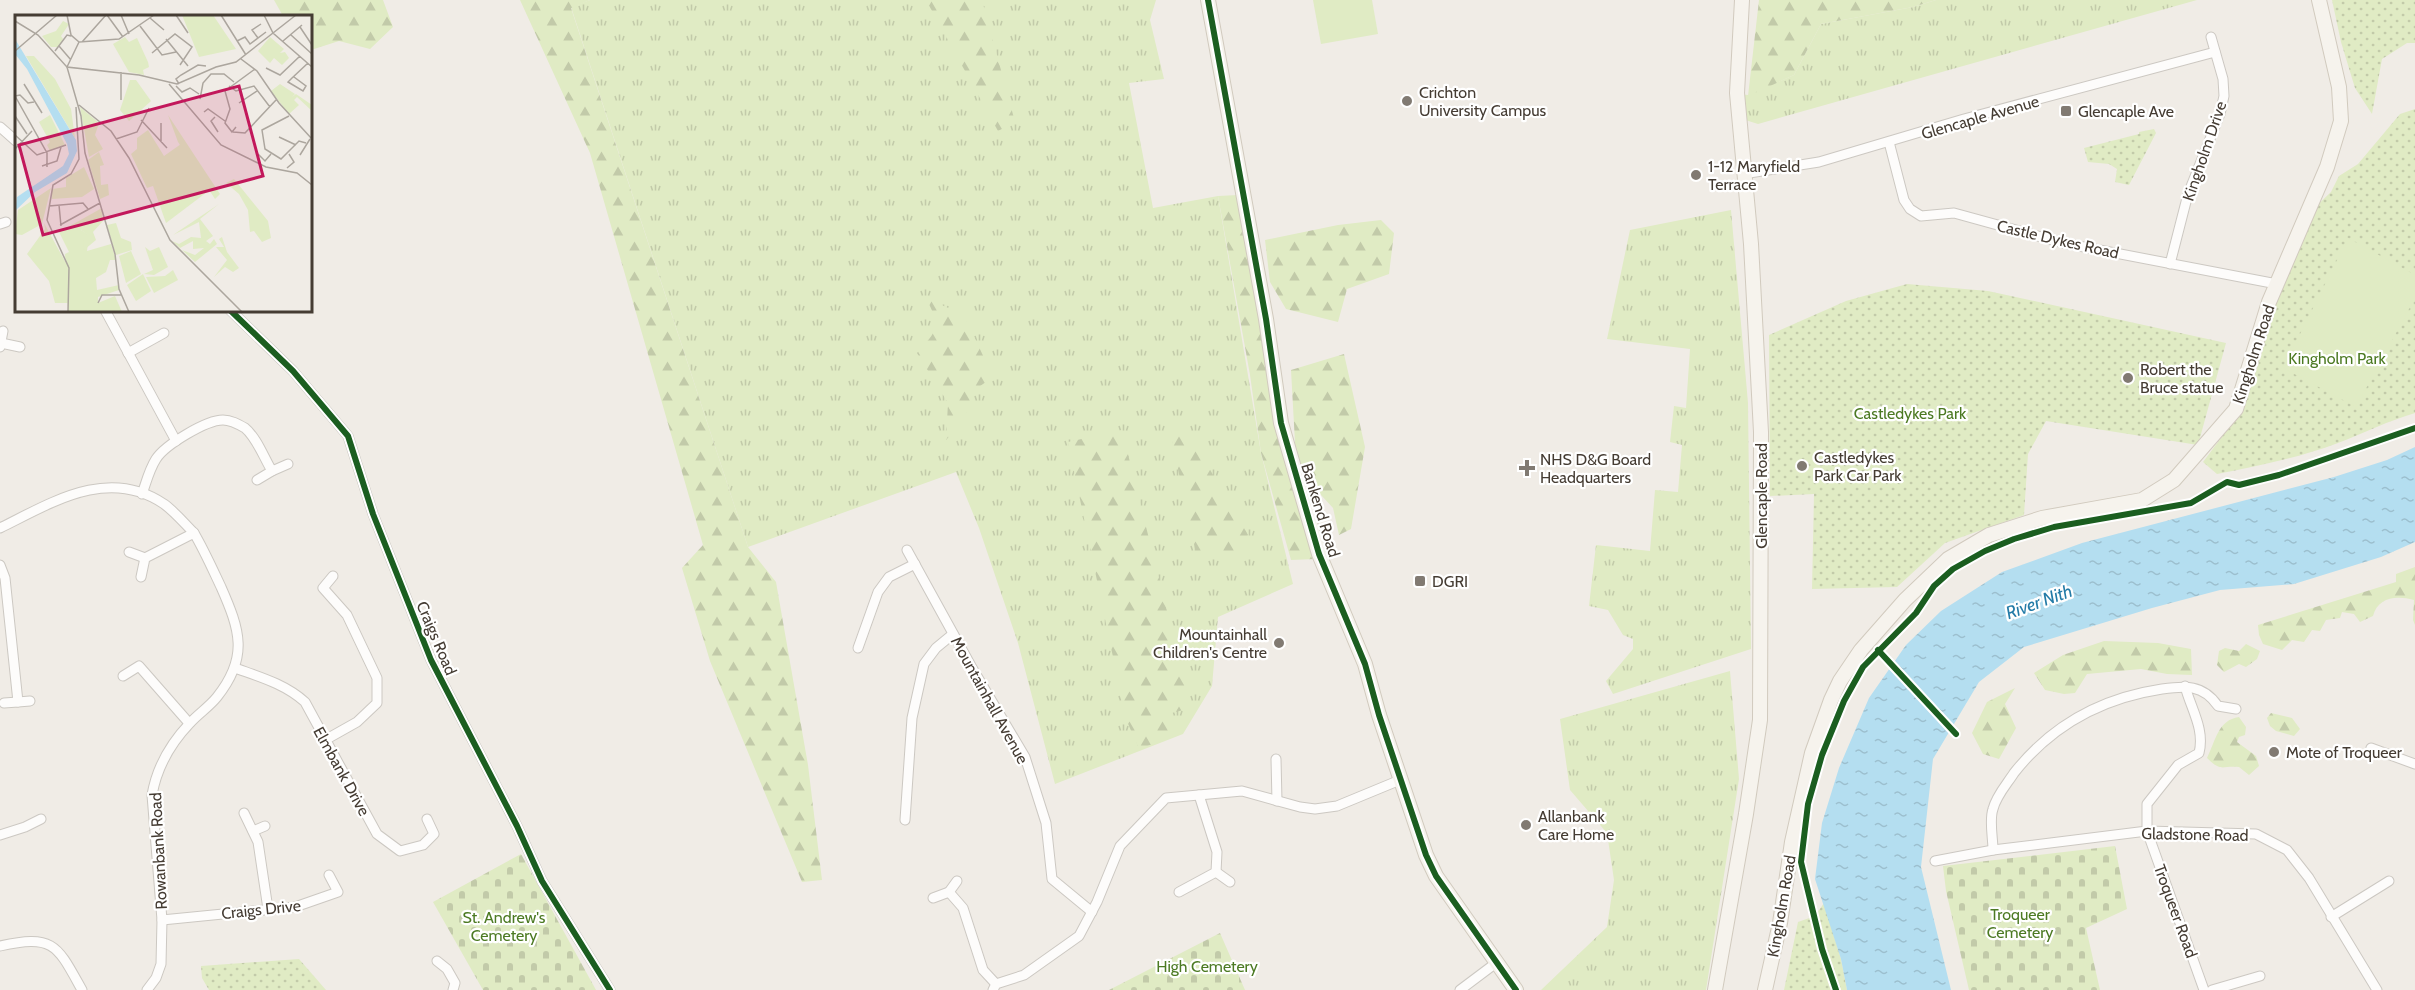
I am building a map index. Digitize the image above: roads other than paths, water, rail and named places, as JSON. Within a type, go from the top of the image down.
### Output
[{"type":"main road","name":"Bankend Road","points":[[1208,0],[1266,319],[1281,423],[1319,554],[1365,664],[1400,780],[1426,855],[1436,876],[1516,990]]},
{"type":"main road","name":"Glencaple Road","points":[[1715,990],[1760,720],[1761,432],[1751,244],[1737,93],[1742,0]]},
{"type":"main road","name":"Kingholm Road","points":[[1765,990],[1780,923],[1801,793],[1830,700],[1850,666],[1933,571],[1966,547],[1989,535],[2042,518],[2142,500],[2174,480],[2236,409],[2266,311],[2327,167],[2341,121],[2339,87],[2319,0]]},
{"type":"street","name":"Kingholm Drive","points":[[2170,264],[2188,194],[2220,114],[2224,96],[2223,79],[2211,37]]},
{"type":"street","name":"Glencaple Avenue","points":[[1743,174],[1819,162],[1964,119],[2215,52]]},
{"type":"street","points":[[0,127],[15,140]]},
{"type":"street","name":"Castle Dykes Road","points":[[1889,142],[1904,200],[1910,209],[1921,216],[1954,213],[2063,243],[2277,284]]},
{"type":"street","points":[[106,312],[176,441]]},
{"type":"street","name":"Craigs Road","points":[[232,312],[293,371],[348,436],[373,514],[431,660],[517,826],[542,882],[610,990]]},
{"type":"street","points":[[3,331],[0,345],[20,347]]},
{"type":"street","points":[[128,353],[164,333]]},
{"type":"street","points":[[142,494],[155,460],[162,451],[176,441],[215,421],[225,420],[236,423],[247,430],[272,471]]},
{"type":"street","points":[[257,480],[288,464]]},
{"type":"street","name":"Rowanbank Road","points":[[0,528],[68,495],[85,490],[118,489],[142,494],[165,504],[194,533],[234,616],[239,633],[235,668],[216,697],[189,723],[163,758],[155,777],[152,795],[162,920],[161,964],[156,978],[147,990]]},
{"type":"street","points":[[129,552],[145,558],[194,533]]},
{"type":"street","name":"Mountainhall Avenue","points":[[907,549],[953,634],[1025,757],[1046,823],[1052,879],[1092,912]]},
{"type":"street","points":[[141,577],[145,558]]},
{"type":"street","points":[[858,648],[878,592],[889,577],[915,564]]},
{"type":"street","points":[[0,565],[5,578],[18,702]]},
{"type":"street","points":[[325,740],[357,722],[377,703],[376,678],[348,615],[323,588],[333,576]]},
{"type":"street","points":[[905,820],[912,718],[924,664],[936,648],[953,634]]},
{"type":"street","points":[[123,676],[140,666],[189,723]]},
{"type":"street","name":"Elmbank Drive","points":[[235,668],[294,692],[305,702],[377,834],[400,851],[423,845],[434,834],[427,819]]},
{"type":"street","points":[[2147,831],[2147,804],[2178,765],[2199,753],[2201,743],[2197,717],[2185,686]]},
{"type":"street","points":[[1993,850],[1992,809],[2005,785],[2043,741],[2068,722],[2101,705],[2135,693],[2185,686],[2201,689],[2211,696],[2218,706],[2236,709]]},
{"type":"street","points":[[4,703],[30,701]]},
{"type":"street","points":[[2370,748],[2415,764]]},
{"type":"street","points":[[1276,759],[1277,801]]},
{"type":"street","points":[[949,892],[963,908],[983,970],[994,987],[1024,975],[1079,936],[1092,912],[1120,846],[1166,798],[1242,792],[1315,809],[1337,806],[1400,780]]},
{"type":"street","points":[[1198,795],[1216,852],[1216,872]]},
{"type":"street","points":[[244,813],[258,842],[268,909]]},
{"type":"street","points":[[0,835],[41,819]]},
{"type":"street","points":[[253,831],[265,826]]},
{"type":"street","name":"Gladstone Road","points":[[1935,861],[1993,850],[2147,831],[2256,834],[2287,850],[2309,878],[2377,990]]},
{"type":"street","name":"Troqueer Road","points":[[2147,831],[2204,990]]},
{"type":"street","points":[[1216,872],[1230,882]]},
{"type":"street","points":[[1179,892],[1216,872]]},
{"type":"street","name":"Craigs Drive","points":[[162,920],[295,907],[338,892],[329,875]]},
{"type":"street","points":[[933,897],[949,892],[957,881]]},
{"type":"street","points":[[2331,917],[2389,881]]},
{"type":"street","points":[[0,946],[30,940],[42,942],[64,957],[82,990]]},
{"type":"street","points":[[437,961],[447,969],[455,983],[453,990]]},
{"type":"street","points":[[1460,990],[1496,963]]},
{"type":"street","points":[[2212,990],[2260,976]]},
{"type":"water","name":"River Nith","points":[[2415,447],[2415,542],[2381,557],[2294,584],[2220,590],[2024,647],[1979,682],[1933,759],[1921,867],[1951,990],[1847,990],[1841,959],[1815,879],[1822,823],[1839,768],[1869,698],[1906,645],[1941,611],[2002,572],[2082,543],[2334,477],[2387,460]]},
{"type":"place","name":"Crichton University Campus","points":[[1407,101]]},
{"type":"place","name":"Glencaple Ave","points":[[2066,111]]},
{"type":"place","name":"1-12 Maryfield Terrace","points":[[1696,175]]},
{"type":"place","name":"Robert the Bruce statue","points":[[2128,378]]},
{"type":"place","name":"Castledykes Park Car Park","points":[[1802,466]]},
{"type":"place","name":"NHS D&G Board Headquarters","points":[[1527,468]]},
{"type":"place","name":"DGRI","points":[[1420,581]]},
{"type":"place","name":"Mountainhall Children's Centre","points":[[1279,643]]},
{"type":"place","name":"Mote of Troqueer","points":[[2274,752]]},
{"type":"place","name":"Allanbank Care Home","points":[[1526,825]]},
{"type":"park label","name":"Kingholm Park","points":[[2337,358]]},
{"type":"park label","name":"Castledykes Park","points":[[1910,413]]},
{"type":"park label","name":"Troqueer Cemetery","points":[[2020,923]]},
{"type":"park label","name":"St. Andrew's Cemetery","points":[[504,926]]},
{"type":"park label","name":"High Cemetery","points":[[1207,966]]}]
